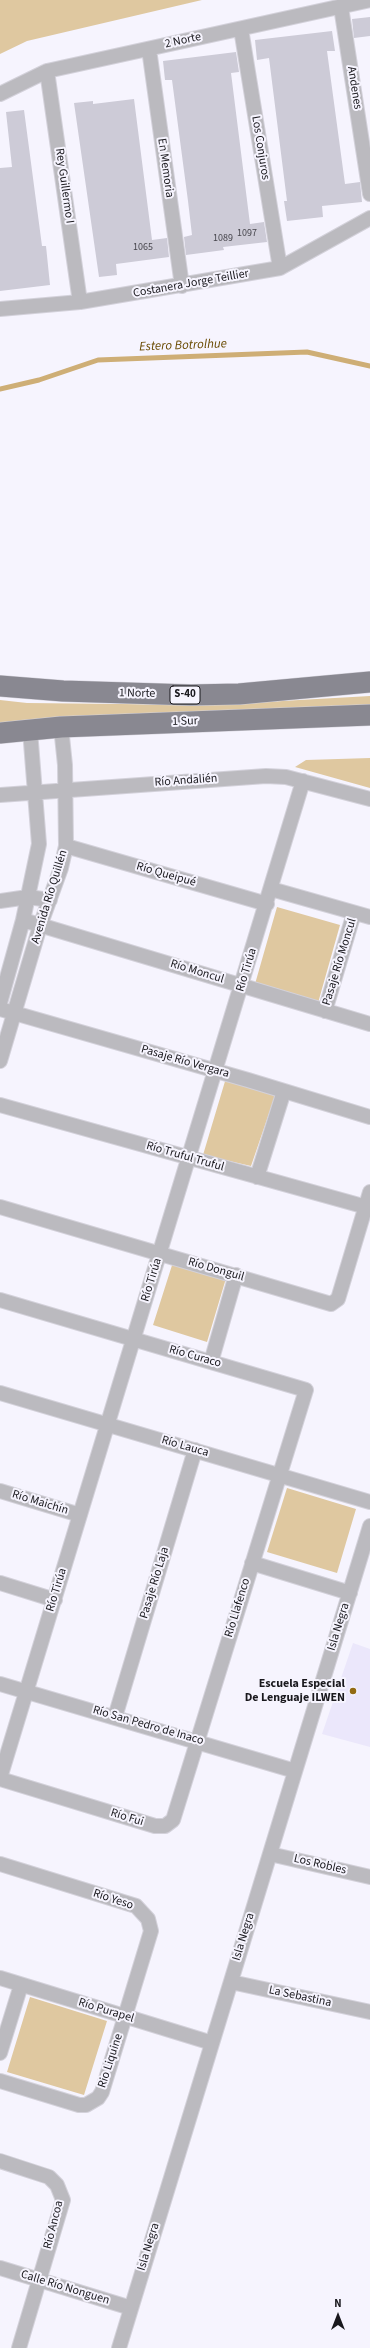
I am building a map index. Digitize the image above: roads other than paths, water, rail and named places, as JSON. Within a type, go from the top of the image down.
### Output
[{"type":"main road","name":"1 Norte","points":[[0,686],[62,691],[191,695],[239,694],[370,682]]},
{"type":"main road","name":"1 Sur","points":[[0,733],[61,728],[370,715]]},
{"type":"street","name":"2 Norte","points":[[0,94],[47,71],[370,0]]},
{"type":"street","name":"Andenes","points":[[341,7],[370,194]]},
{"type":"street","name":"Los Conjuros","points":[[241,29],[280,268]]},
{"type":"street","name":"En Memoria","points":[[149,49],[182,286]]},
{"type":"street","name":"Rey Guillermo I","points":[[47,71],[80,302]]},
{"type":"street","name":"Costanera Jorge Teillier","points":[[0,309],[80,302],[182,286],[280,268],[304,257],[370,218]]},
{"type":"street","name":"Avenida Río Quillén","points":[[0,1061],[40,926],[50,900],[66,846],[65,788],[61,728]]},
{"type":"street","name":"Avenida Río Quillén","points":[[1,997],[23,920],[38,844],[36,790],[30,730]]},
{"type":"street","name":"Río Andalién","points":[[0,794],[65,788],[266,776],[303,781],[370,799]]},
{"type":"street","name":"Río Tirúa","points":[[0,1779],[267,904],[303,781]]},
{"type":"street","name":"Río Queipué","points":[[66,846],[267,904]]},
{"type":"street","points":[[271,888],[370,917]]},
{"type":"street","points":[[0,901],[28,897],[50,900]]},
{"type":"street","name":"Pasaje Río Moncul","points":[[325,1011],[354,912]]},
{"type":"street","name":"Río Moncul","points":[[23,920],[370,1024]]},
{"type":"street","points":[[1,997],[19,998]]},
{"type":"street","name":"Pasaje Río Vergara","points":[[0,1009],[216,1070],[370,1118]]},
{"type":"street","points":[[257,1177],[284,1091]]},
{"type":"street","name":"Río Truful Truful","points":[[0,1105],[368,1208]]},
{"type":"street","points":[[368,1208],[370,1192]]},
{"type":"street","name":"Río Donguil","points":[[0,1207],[331,1304],[338,1299],[368,1208]]},
{"type":"street","points":[[211,1362],[236,1276]]},
{"type":"street","name":"Río Curaco","points":[[0,1300],[306,1390],[280,1475]]},
{"type":"street","name":"Río Lauca","points":[[0,1393],[370,1502]]},
{"type":"street","name":"Pasaje Río Laja","points":[[115,1717],[195,1450]]},
{"type":"street","name":"Río Llafenco","points":[[197,1740],[280,1475]]},
{"type":"street","name":"Río Maichín","points":[[0,1491],[80,1515]]},
{"type":"street","name":"Isla Negra","points":[[119,2348],[370,1526]]},
{"type":"street","points":[[252,1563],[350,1593]]},
{"type":"street","points":[[0,1583],[54,1600]]},
{"type":"street","name":"Río San Pedro de Inaco","points":[[0,1684],[197,1740],[295,1771]]},
{"type":"street","name":"Río Fui","points":[[0,1779],[160,1827],[173,1820],[197,1740]]},
{"type":"street","name":"Los Robles","points":[[270,1854],[370,1877]]},
{"type":"street","name":"Río Yeso","points":[[0,1864],[136,1906],[145,1914],[150,1924],[150,1937],[126,2016]]},
{"type":"street","name":"Río Purapel","points":[[0,1978],[212,2043]]},
{"type":"street","name":"La Sebastina","points":[[231,1982],[370,2012]]},
{"type":"street","points":[[0,2053],[21,1985]]},
{"type":"street","name":"Rio Liquine","points":[[0,2081],[79,2105],[93,2102],[102,2092],[126,2016]]},
{"type":"street","name":"Río Ancoa","points":[[0,2162],[49,2177],[61,2192],[62,2200],[39,2280]]},
{"type":"street","name":"Calle Río Nonguen","points":[[0,2268],[131,2308]]},
{"type":"street","points":[[19,2348],[39,2280]]},
{"type":"waterway","name":"Estero Botrolhue","points":[[0,389],[39,380],[98,360],[307,352],[370,366]]},
{"type":"place","name":"Escuela Especial De Lenguaje ILWEN","points":[[353,1691]]}]
